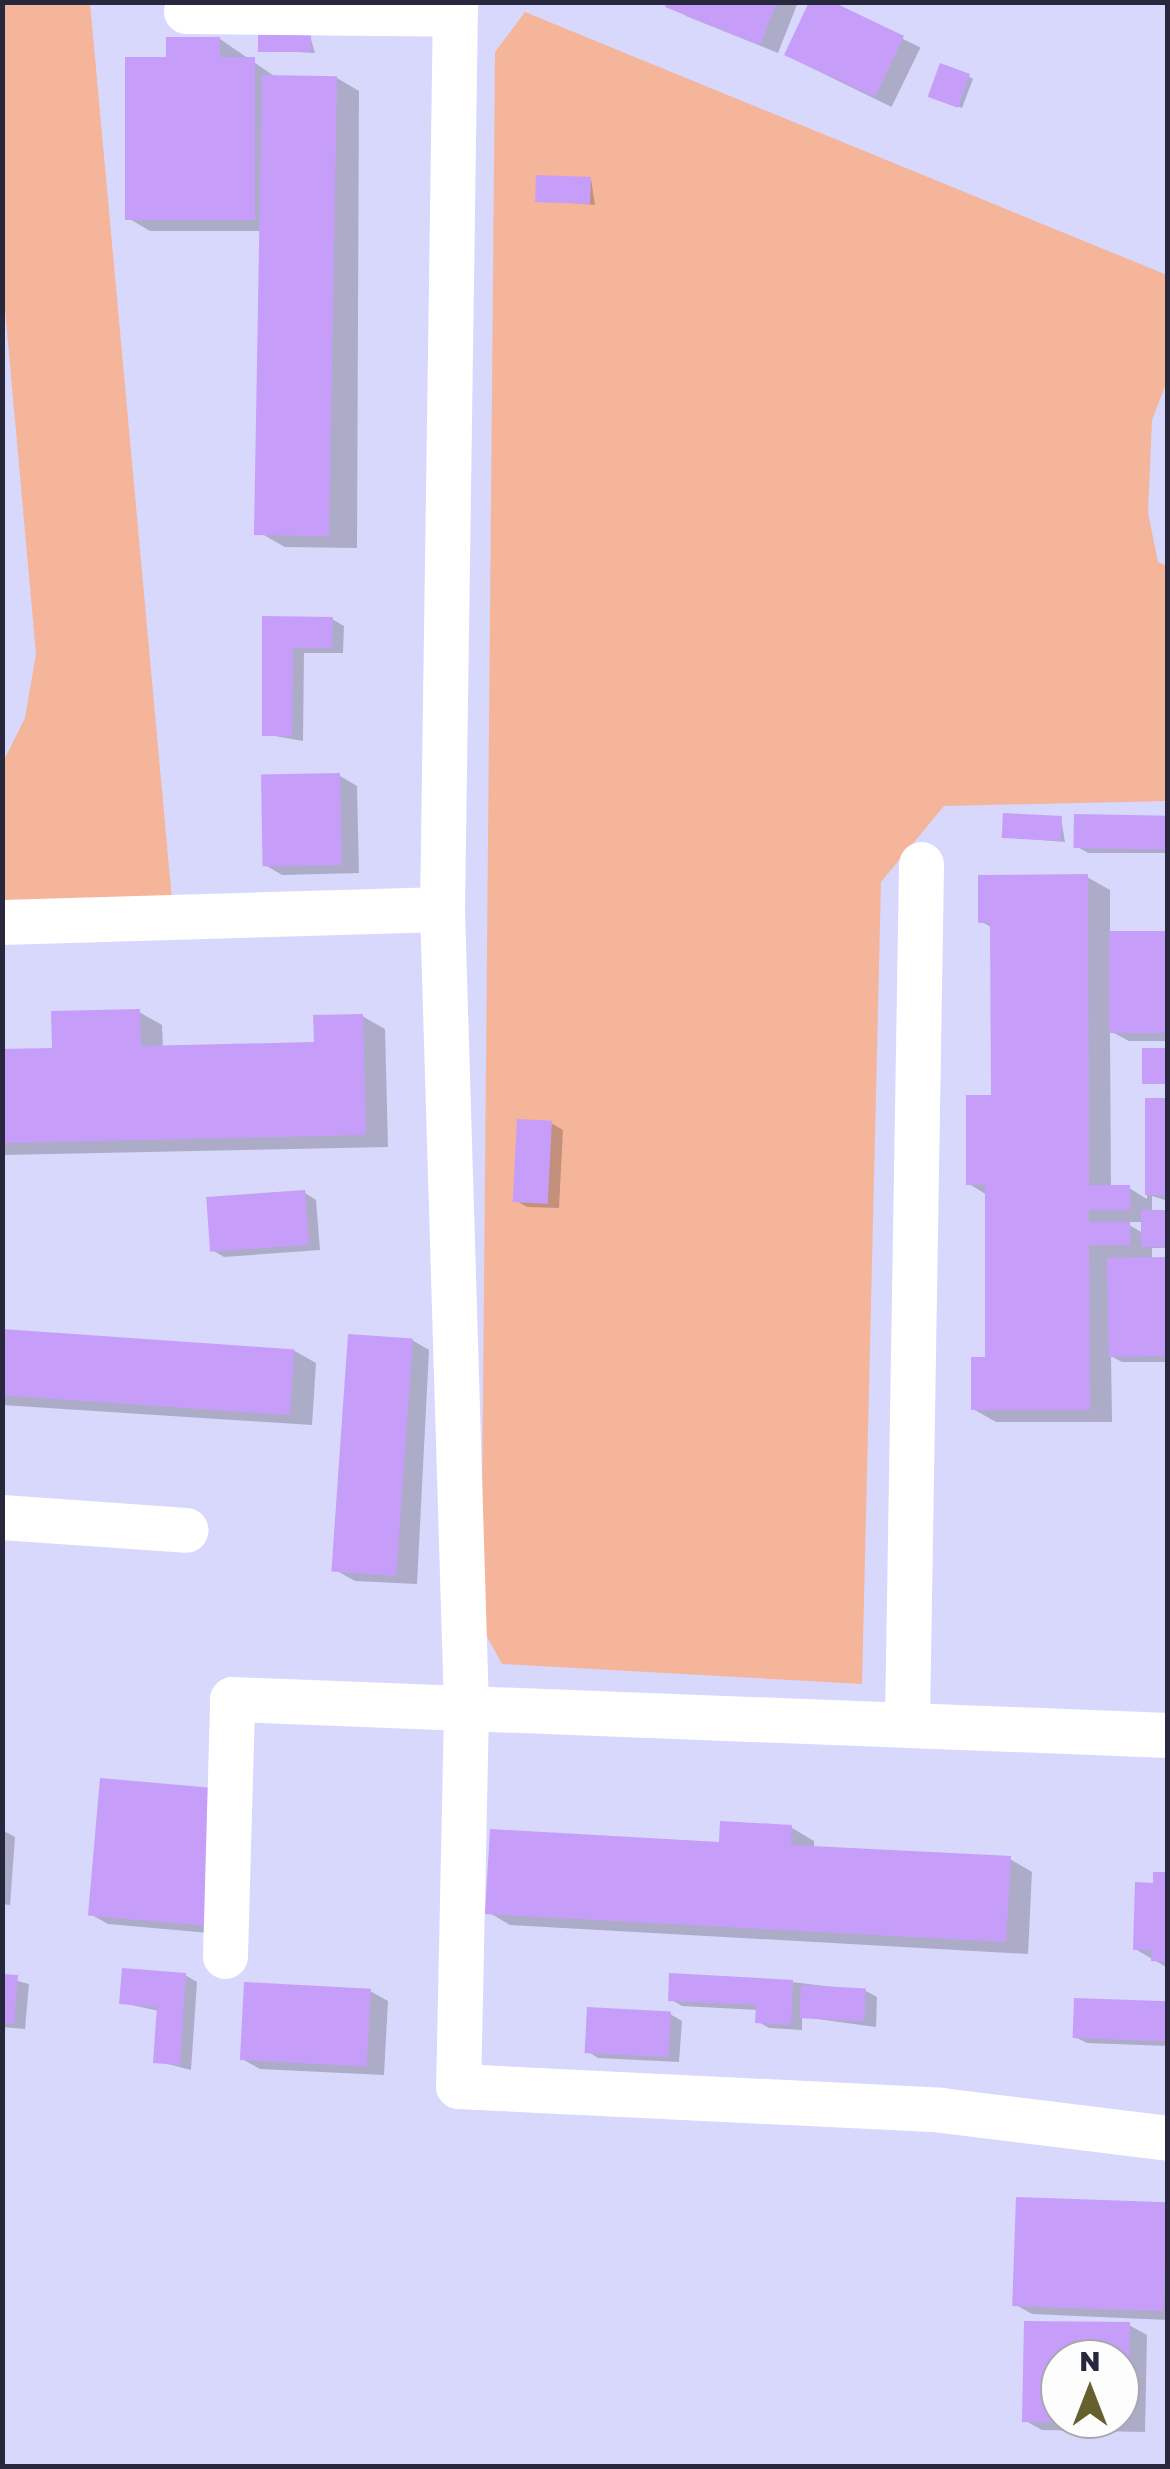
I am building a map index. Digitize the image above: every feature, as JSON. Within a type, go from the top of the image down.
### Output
[{"type":"lane","points":[[186,11],[455,8],[442,909],[466,1710],[458,2086],[941,2110],[1168,2138]]},
{"type":"lane","points":[[907,1720],[921,864]]},
{"type":"lane","points":[[2,922],[442,909]]},
{"type":"lane","points":[[2,1517],[186,1530]]},
{"type":"lane","points":[[225,1956],[232,1700],[466,1710],[907,1720],[1168,1735]]},
{"type":"shaded area","points":[[3,3],[90,3],[172,900],[3,903],[2,764],[25,718],[36,654],[3,287]]},
{"type":"shaded area","points":[[525,12],[1167,275],[1167,381],[1152,420],[1148,513],[1158,562],[1167,566],[1168,801],[944,806],[881,882],[862,1684],[502,1664],[481,1626],[495,52]]},
{"type":"building","points":[[667,2],[777,2],[760,45],[665,7]]},
{"type":"building","points":[[809,2],[833,2],[904,36],[875,97],[784,55]]},
{"type":"building","points":[[258,34],[311,34],[311,52],[258,52]]},
{"type":"building","points":[[166,37],[220,37],[220,57],[255,57],[255,220],[125,220],[125,57],[166,57]]},
{"type":"building","points":[[940,63],[970,74],[958,108],[928,97]]},
{"type":"building","points":[[262,75],[337,76],[329,536],[254,535]]},
{"type":"building","points":[[536,175],[591,177],[590,204],[535,202]]},
{"type":"building","points":[[262,616],[333,617],[332,648],[293,648],[292,736],[262,736]]},
{"type":"building","points":[[340,773],[342,865],[263,866],[261,774]]},
{"type":"building","points":[[1003,813],[1062,816],[1061,841],[1002,838]]},
{"type":"building","points":[[1074,814],[1168,816],[1167,850],[1073,848]]},
{"type":"building","points":[[1088,874],[1089,1185],[1130,1185],[1130,1210],[1089,1210],[1089,1222],[1130,1222],[1130,1245],[1089,1245],[1090,1410],[971,1410],[971,1357],[985,1357],[985,1185],[966,1185],[966,1095],[991,1095],[990,923],[978,923],[978,875]]},
{"type":"building","points":[[1109,931],[1168,931],[1168,1033],[1109,1033]]},
{"type":"building","points":[[140,1009],[141,1046],[314,1042],[313,1015],[363,1014],[366,1135],[2,1143],[2,1049],[52,1048],[51,1011]]},
{"type":"building","points":[[1142,1048],[1168,1048],[1168,1084],[1142,1084]]},
{"type":"building","points":[[1145,1098],[1168,1098],[1168,1195],[1145,1195]]},
{"type":"building","points":[[517,1119],[552,1121],[548,1204],[513,1202]]},
{"type":"building","points":[[305,1190],[309,1245],[210,1252],[206,1197]]},
{"type":"building","points":[[1141,1210],[1168,1210],[1168,1247],[1141,1247]]},
{"type":"building","points":[[1167,1257],[1168,1356],[1109,1357],[1107,1258]]},
{"type":"building","points":[[2,1329],[294,1349],[290,1415],[2,1395]]},
{"type":"building","points":[[348,1334],[413,1339],[396,1576],[331,1571]]},
{"type":"building","points":[[100,1778],[217,1788],[205,1926],[88,1915]]},
{"type":"building","points":[[720,1821],[792,1825],[791,1845],[1011,1856],[1006,1942],[485,1914],[490,1829],[719,1842]]},
{"type":"building","points":[[1153,1872],[1168,1872],[1168,1962],[1151,1961],[1151,1950],[1133,1950],[1135,1882],[1153,1883]]},
{"type":"building","points":[[122,1968],[186,1973],[180,2065],[153,2063],[157,2007],[119,2004]]},
{"type":"building","points":[[669,1973],[793,1980],[791,2025],[755,2023],[756,2005],[668,2001]]},
{"type":"building","points":[[2,1974],[18,1975],[14,2024],[2,2023]]},
{"type":"building","points":[[244,1982],[371,1989],[367,2067],[240,2060]]},
{"type":"building","points":[[801,1985],[866,1988],[864,2021],[799,2018]]},
{"type":"building","points":[[1074,1998],[1168,2001],[1167,2041],[1073,2038]]},
{"type":"building","points":[[587,2007],[671,2011],[668,2057],[585,2053]]},
{"type":"building","points":[[1016,2197],[1167,2202],[1163,2311],[1012,2306]]},
{"type":"building","points":[[1024,2321],[1130,2322],[1130,2339],[1040,2339],[1040,2422],[1022,2422]]}]
